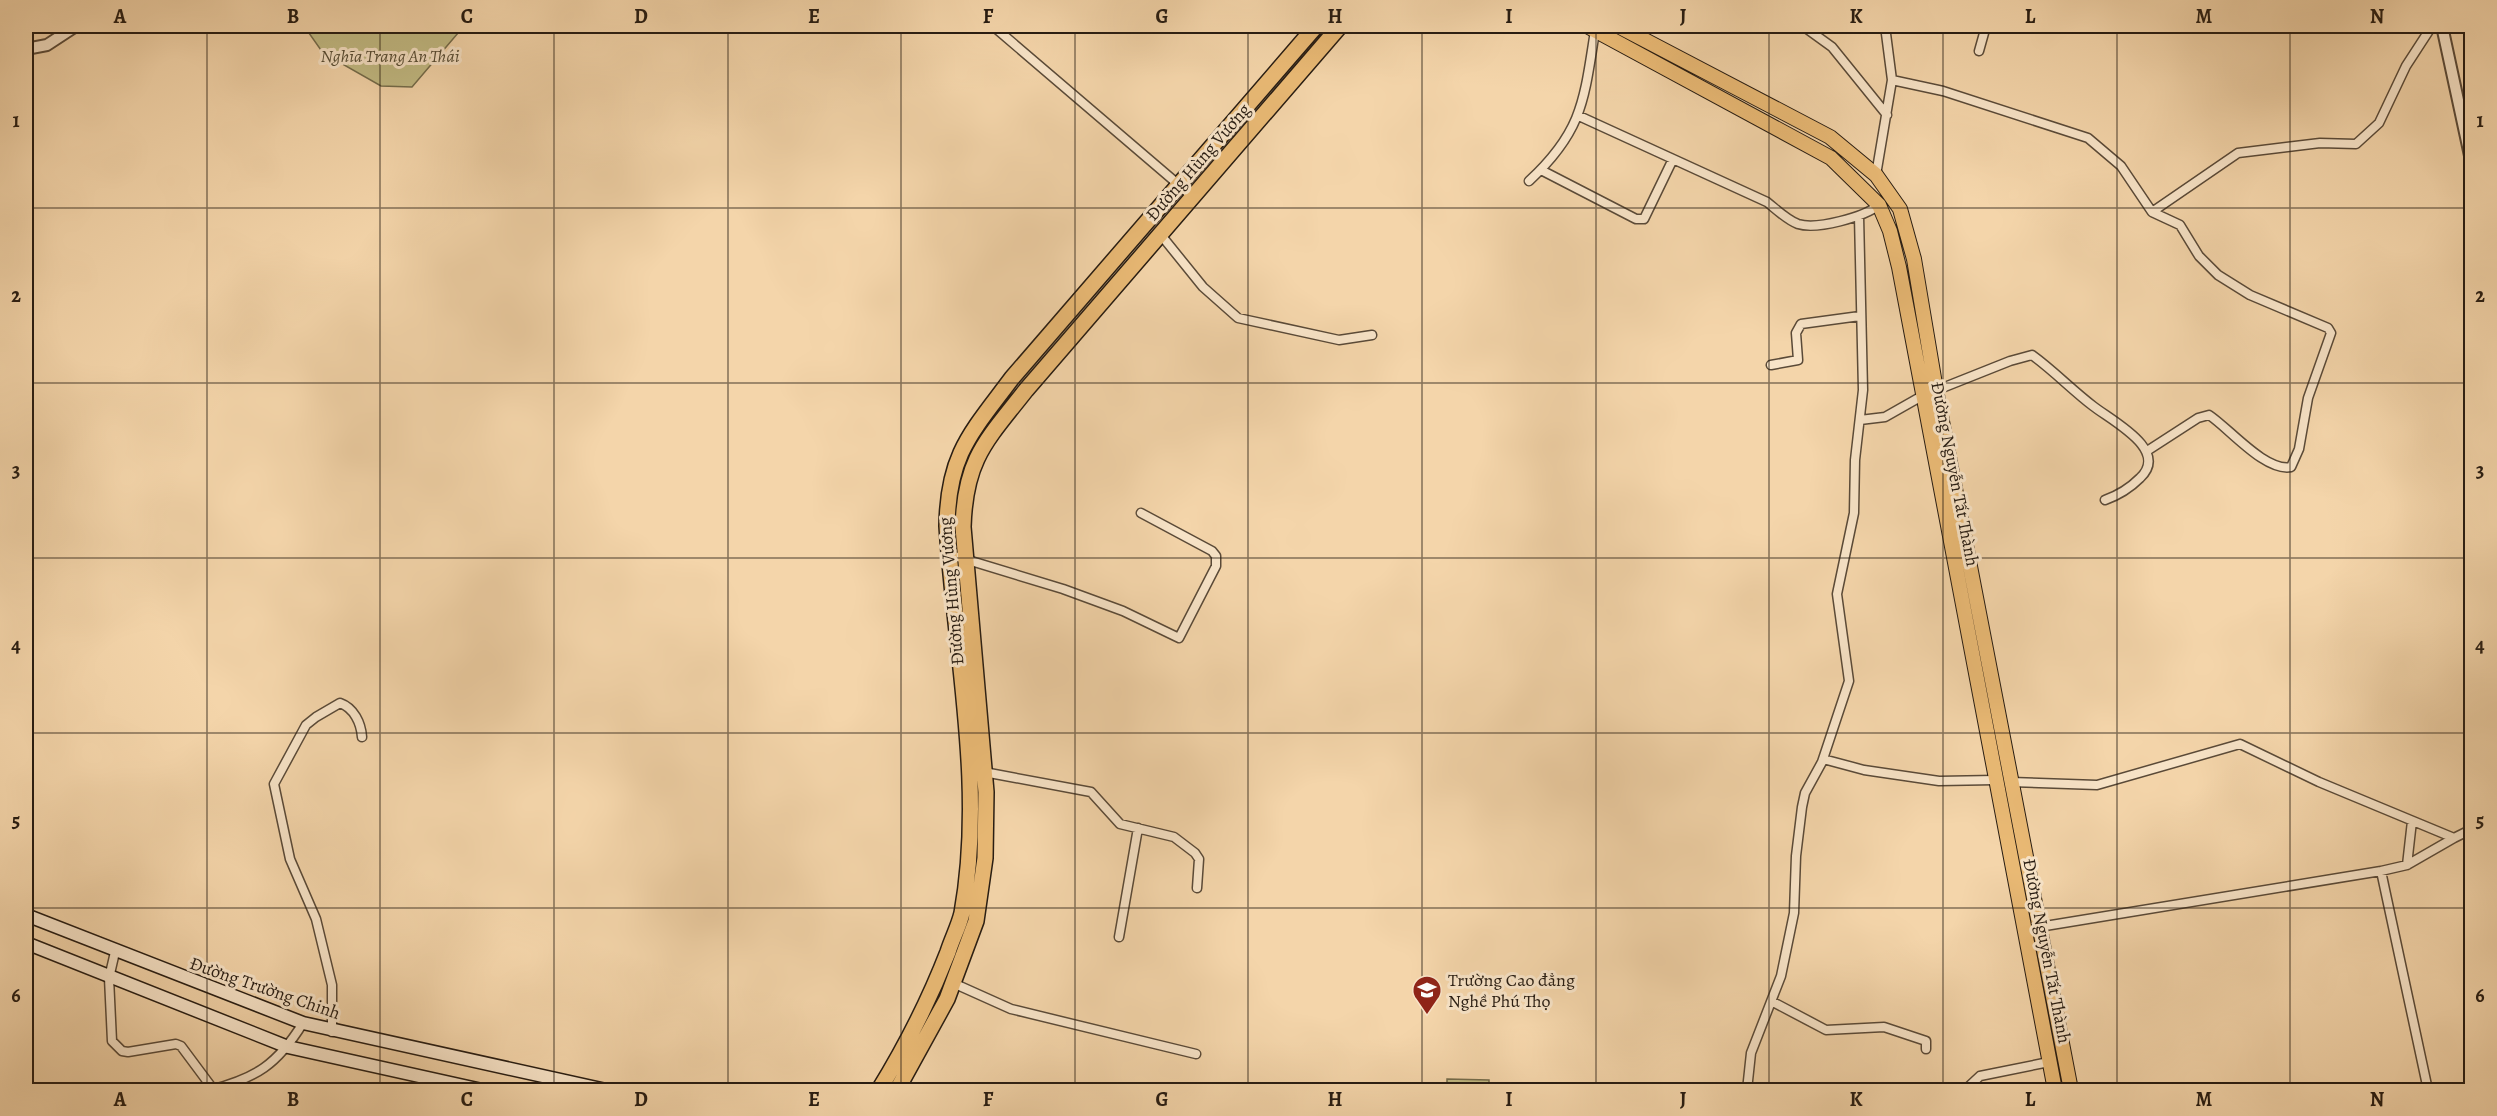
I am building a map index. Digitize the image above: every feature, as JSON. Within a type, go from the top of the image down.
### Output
[{"type":"highway","name":"Đường Hùng Vương","points":[[879,1090],[905,1048],[932,993],[961,916],[969,857],[969,788],[948,554],[948,486],[962,448],[1012,378],[1316,26]]},
{"type":"highway","name":"Đường Hùng Vương","points":[[897,1090],[918,1056],[953,982],[976,921],[985,858],[984,772],[965,561],[964,499],[976,457],[1026,390],[1340,26]]},
{"type":"main road","name":"Đường Nguyễn Tất Thành","points":[[1618,26],[1830,137],[1876,175],[1892,195],[1906,224],[2071,1090]]},
{"type":"main road","name":"Đường Nguyễn Tất Thành","points":[[1591,28],[1822,151],[1854,177],[1879,205],[1890,231],[1899,267],[2055,1090]]},
{"type":"main road","points":[[1684,78],[1692,64]]},
{"type":"main road","name":"Đường Trường Chinh","points":[[26,915],[115,952],[332,1032],[606,1090]]},
{"type":"main road","points":[[26,943],[109,978],[288,1047],[482,1090]]},
{"type":"street","points":[[26,49],[47,45],[76,26]]},
{"type":"street","points":[[993,26],[1193,197]]},
{"type":"street","points":[[1803,26],[1832,47],[1887,115]]},
{"type":"street","points":[[1876,175],[1892,80],[1885,26]]},
{"type":"street","points":[[1979,51],[1986,26]]},
{"type":"street","points":[[2152,212],[2217,165],[2245,150],[2320,143],[2356,144],[2379,123],[2406,66],[2432,26]]},
{"type":"street","points":[[2442,26],[2472,165]]},
{"type":"street","points":[[1529,181],[1554,158],[1579,116],[1591,28]]},
{"type":"street","points":[[1892,80],[1943,91],[2080,134],[2099,146],[2121,166],[2152,212],[2180,225],[2199,256],[2218,275],[2250,295],[2324,325],[2331,333],[2308,398],[2299,449],[2291,468],[2283,468],[2253,452],[2209,415],[2198,418],[2147,452]]},
{"type":"street","points":[[1579,116],[1767,202],[1797,224],[1807,226],[1859,216],[1879,205]]},
{"type":"street","points":[[1541,170],[1636,219],[1644,219],[1673,159]]},
{"type":"street","points":[[1747,1090],[1751,1053],[1773,1002],[1781,976],[1794,913],[1796,856],[1805,793],[1823,759],[1849,681],[1837,594],[1854,513],[1855,460],[1860,420],[1863,363],[1859,216]]},
{"type":"street","points":[[1161,235],[1203,287],[1238,318],[1332,339],[1351,339],[1372,335]]},
{"type":"street","points":[[1771,365],[1798,360],[1796,333],[1802,324],[1860,316]]},
{"type":"street","points":[[1860,420],[1886,417],[1936,390],[2010,361],[2032,356],[2045,363],[2094,407],[2121,425],[2147,452],[2150,467],[2147,472],[2127,490],[2105,500]]},
{"type":"street","points":[[948,554],[1063,589],[1123,611],[1179,638],[1216,566],[1216,556],[1212,551],[1140,513]]},
{"type":"street","points":[[332,1032],[332,985],[316,919],[290,859],[274,784],[306,725],[315,717],[340,703],[350,709],[358,721],[362,737]]},
{"type":"street","points":[[2011,782],[2097,785],[2240,744],[2454,838]]},
{"type":"street","points":[[1823,759],[1864,770],[1939,781],[1995,780]]},
{"type":"street","points":[[984,772],[1089,791],[1120,824],[1174,837],[1195,853],[1199,859],[1197,888]]},
{"type":"street","points":[[2407,865],[2412,821]]},
{"type":"street","points":[[1119,937],[1138,828]]},
{"type":"street","points":[[2039,927],[2381,871],[2407,865],[2472,829]]},
{"type":"street","points":[[2381,871],[2428,1090]]},
{"type":"street","points":[[115,952],[109,978],[110,1034],[117,1047],[129,1052],[176,1044],[181,1046],[211,1090],[227,1088],[248,1079],[281,1056],[303,1023]]},
{"type":"street","points":[[953,982],[1011,1009],[1196,1053]]},
{"type":"street","points":[[1773,1002],[1826,1030],[1884,1027],[1926,1041],[1926,1049]]},
{"type":"street","points":[[1965,1090],[1980,1076],[2049,1062]]},
{"type":"green space","name":"Nghĩa Trang An Thái","points":[[304,26],[464,26],[412,87],[381,86],[323,53]]},
{"type":"green space","points":[[1447,1079],[1489,1080],[1489,1090],[1447,1090]]},
{"type":"place","name":"Trường Cao đẳng Nghề Phú Thọ","points":[[1427,1016]]}]
